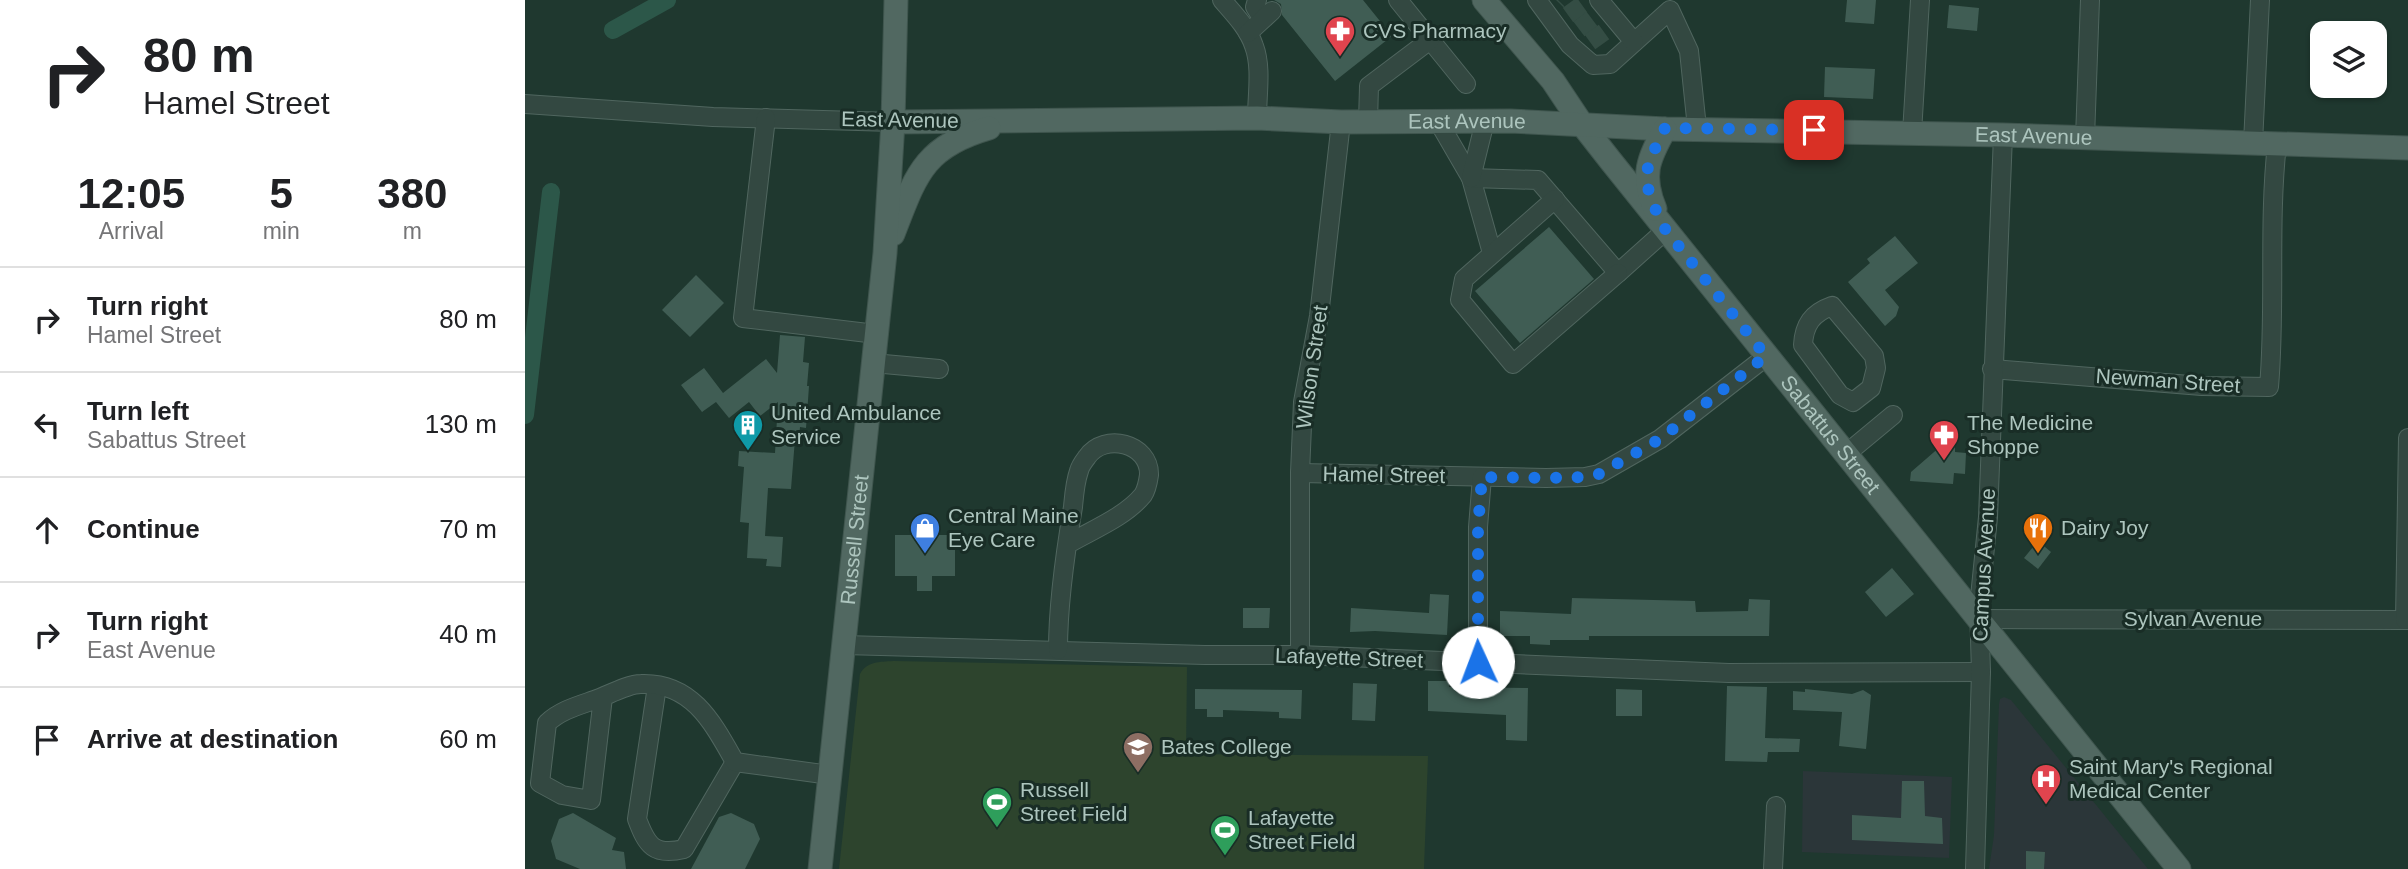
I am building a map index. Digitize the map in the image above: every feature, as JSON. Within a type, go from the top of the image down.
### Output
[{"type":"main road","name":"Russell Street","points":[[820,869],[885,253],[893,122],[896,0]]},
{"type":"main road","name":"Sabattus Street","points":[[1484,0],[1553,81],[1581,124],[2179,869]]},
{"type":"main road","name":"East Avenue","points":[[893,122],[1257,118],[1341,122],[1485,121],[2408,148]]},
{"type":"main road","points":[[885,253],[919,171],[939,150],[964,136],[1015,121]]},
{"type":"main road","points":[[1664,227],[1650,196],[1646,179],[1649,161],[1665,128]]},
{"type":"street","points":[[1222,0],[1248,33],[1257,58],[1257,118]]},
{"type":"street","points":[[1248,33],[1267,15],[1255,7],[1257,0]]},
{"type":"street","points":[[1398,0],[1466,84]]},
{"type":"street","points":[[1912,133],[1920,0]]},
{"type":"street","points":[[2084,138],[2090,0]]},
{"type":"street","points":[[2253,144],[2260,0]]},
{"type":"street","points":[[1579,19],[1593,65],[1610,64],[1671,5],[1689,51],[1697,128]]},
{"type":"street","points":[[1579,19],[1633,42]]},
{"type":"street","points":[[1368,122],[1369,86],[1430,40]]},
{"type":"street","name":"East Avenue","points":[[525,104],[766,118],[893,122]]},
{"type":"street","points":[[766,118],[743,318],[876,334]]},
{"type":"street","points":[[1438,121],[1471,177],[1492,253]]},
{"type":"street","points":[[1471,177],[1485,121]]},
{"type":"street","name":"Wilson Street","points":[[1300,655],[1300,473],[1303,401],[1319,316],[1341,122]]},
{"type":"street","name":"Campus Avenue","points":[[1975,869],[1981,672],[1979,619],[1988,517],[2003,135]]},
{"type":"street","name":"Newman Street","points":[[1992,369],[2202,386],[2269,387],[2277,144]]},
{"type":"street","points":[[1471,177],[1538,180],[1618,273]]},
{"type":"street","points":[[1555,199],[1464,279],[1460,300],[1513,364],[1618,273],[1664,227]]},
{"type":"street","points":[[1814,415],[1871,388],[1876,368],[1874,356],[1832,306],[1821,310],[1808,322],[1803,345],[1846,398]]},
{"type":"street","name":"Hamel Street","points":[[1300,473],[1546,478],[1599,474],[1660,439],[1766,356]]},
{"type":"street","points":[[873,363],[939,369]]},
{"type":"street","points":[[1846,454],[1893,415]]},
{"type":"street","points":[[2407,620],[2408,438]]},
{"type":"street","points":[[1058,650],[1067,544],[1078,471],[1088,455],[1108,444],[1126,445],[1142,453],[1147,459],[1149,470],[1146,490],[1141,498],[1123,512],[1067,544]]},
{"type":"street","points":[[1478,662],[1478,527],[1482,477]]},
{"type":"street","name":"Sylvan Avenue","points":[[1979,619],[2407,620]]},
{"type":"street","name":"Lafayette Street","points":[[843,645],[1300,655],[1729,673],[1981,672]]},
{"type":"street","points":[[603,697],[591,800],[562,795],[540,783],[547,723],[558,713],[640,683],[679,691],[697,704],[735,762]]},
{"type":"street","points":[[657,686],[637,819],[645,839],[656,850],[670,852],[684,849],[735,762]]},
{"type":"street","points":[[735,762],[830,775]]},
{"type":"street","points":[[1773,869],[1776,806]]},
{"type":"shaded area","name":"Saint Mary's Regional Medical Center","points":[[2004,697],[2011,700],[2148,869],[1989,869],[1994,835],[1999,704]]},
{"type":"shaded area","points":[[1803,771],[1952,777],[1949,858],[1802,852]]},
{"type":"green space","name":"Bates College","points":[[893,661],[1187,667],[1186,754],[1428,756],[1424,869],[839,869],[860,674],[870,664]]},
{"type":"building","name":"CVS Pharmacy","points":[[1274,0],[1363,0],[1392,36],[1335,81],[1282,15],[1281,4]]},
{"type":"building","points":[[1847,0],[1876,0],[1874,24],[1845,22]]},
{"type":"building","points":[[1949,5],[1979,8],[1977,31],[1947,28]]},
{"type":"building","points":[[1825,67],[1875,69],[1873,99],[1824,97]]},
{"type":"building","points":[[1549,227],[1594,279],[1520,343],[1475,291]]},
{"type":"building","points":[[1895,236],[1918,263],[1885,290],[1899,307],[1896,316],[1885,326],[1848,282],[1870,263],[1867,259]]},
{"type":"building","points":[[696,275],[724,303],[690,337],[662,310]]},
{"type":"building","name":"United Ambulance Service","points":[[780,335],[805,337],[803,362],[809,363],[806,428],[800,427],[799,439],[795,439],[791,489],[768,488],[765,536],[783,537],[781,567],[766,566],[767,559],[747,558],[749,523],[740,522],[744,467],[738,466],[739,451],[775,453],[778,402],[760,416],[749,402],[729,418],[716,402],[702,412],[681,385],[704,368],[723,393],[766,359],[777,373]]},
{"type":"building","name":"The Medicine Shoppe","points":[[1941,446],[1955,447],[1955,452],[1966,453],[1965,474],[1954,473],[1953,484],[1910,481],[1911,472]]},
{"type":"building","name":"Central Maine Eye Care","points":[[895,535],[955,535],[955,576],[932,576],[932,591],[917,591],[917,576],[895,576]]},
{"type":"building","name":"Dairy Joy","points":[[2038,541],[2051,552],[2038,569],[2024,558]]},
{"type":"building","points":[[1892,568],[1914,594],[1886,617],[1865,592]]},
{"type":"building","points":[[1430,594],[1449,595],[1447,635],[1350,632],[1351,608],[1429,613]]},
{"type":"building","points":[[1572,598],[1695,601],[1696,612],[1748,611],[1749,599],[1770,600],[1769,636],[1589,636],[1589,640],[1550,640],[1550,645],[1530,644],[1530,636],[1500,636],[1500,611],[1571,614]]},
{"type":"building","points":[[1243,608],[1270,608],[1269,628],[1243,628]]},
{"type":"building","points":[[1428,681],[1449,681],[1449,687],[1528,688],[1527,741],[1506,740],[1506,715],[1428,711]]},
{"type":"building","points":[[1353,683],[1377,684],[1375,721],[1352,720]]},
{"type":"building","points":[[1727,686],[1767,687],[1765,738],[1800,739],[1799,752],[1768,752],[1767,762],[1725,761]]},
{"type":"building","points":[[1195,689],[1302,690],[1301,719],[1279,718],[1279,712],[1223,710],[1223,717],[1207,717],[1207,709],[1195,709]]},
{"type":"building","points":[[1616,689],[1642,690],[1642,716],[1616,716]]},
{"type":"building","points":[[1805,689],[1852,694],[1863,690],[1871,695],[1866,749],[1839,746],[1842,712],[1793,710],[1793,691],[1805,692]]},
{"type":"building","points":[[1902,781],[1924,781],[1925,816],[1942,818],[1943,844],[1852,840],[1852,815],[1901,818]]},
{"type":"building","points":[[573,813],[616,838],[612,850],[624,852],[626,869],[580,869],[556,859],[551,841],[559,819]]},
{"type":"building","points":[[731,813],[754,824],[760,839],[745,869],[691,869],[719,817]]},
{"type":"building","points":[[2026,851],[2045,852],[2044,869],[2026,869]]},
{"type":"waterway","points":[[613,30],[667,0]]},
{"type":"waterway","points":[[525,415],[551,192]]},
{"type":"tunnel","points":[[1568,15],[1582,5]]},
{"type":"tunnel","points":[[1579,29],[1592,19]]},
{"type":"tunnel","points":[[1590,42],[1604,32]]},
{"type":"place","name":"CVS Pharmacy","points":[[1340,58]]},
{"type":"place","name":"United Ambulance Service","points":[[748,452]]},
{"type":"place","name":"The Medicine Shoppe","points":[[1944,462]]},
{"type":"place","name":"Central Maine Eye Care","points":[[925,555]]},
{"type":"place","name":"Dairy Joy","points":[[2038,555]]},
{"type":"place","name":"Bates College","points":[[1138,774]]},
{"type":"place","name":"Saint Mary's Regional Medical Center","points":[[2046,806]]},
{"type":"place","name":"Russell Street Field","points":[[997,829]]},
{"type":"place","name":"Lafayette Street Field","points":[[1225,857]]},
{"type":"route","points":[[1478,662],[1478,527],[1482,477],[1546,478],[1599,474],[1660,439],[1766,356],[1662,225],[1646,179],[1649,161],[1665,128],[1814,130]]}]
